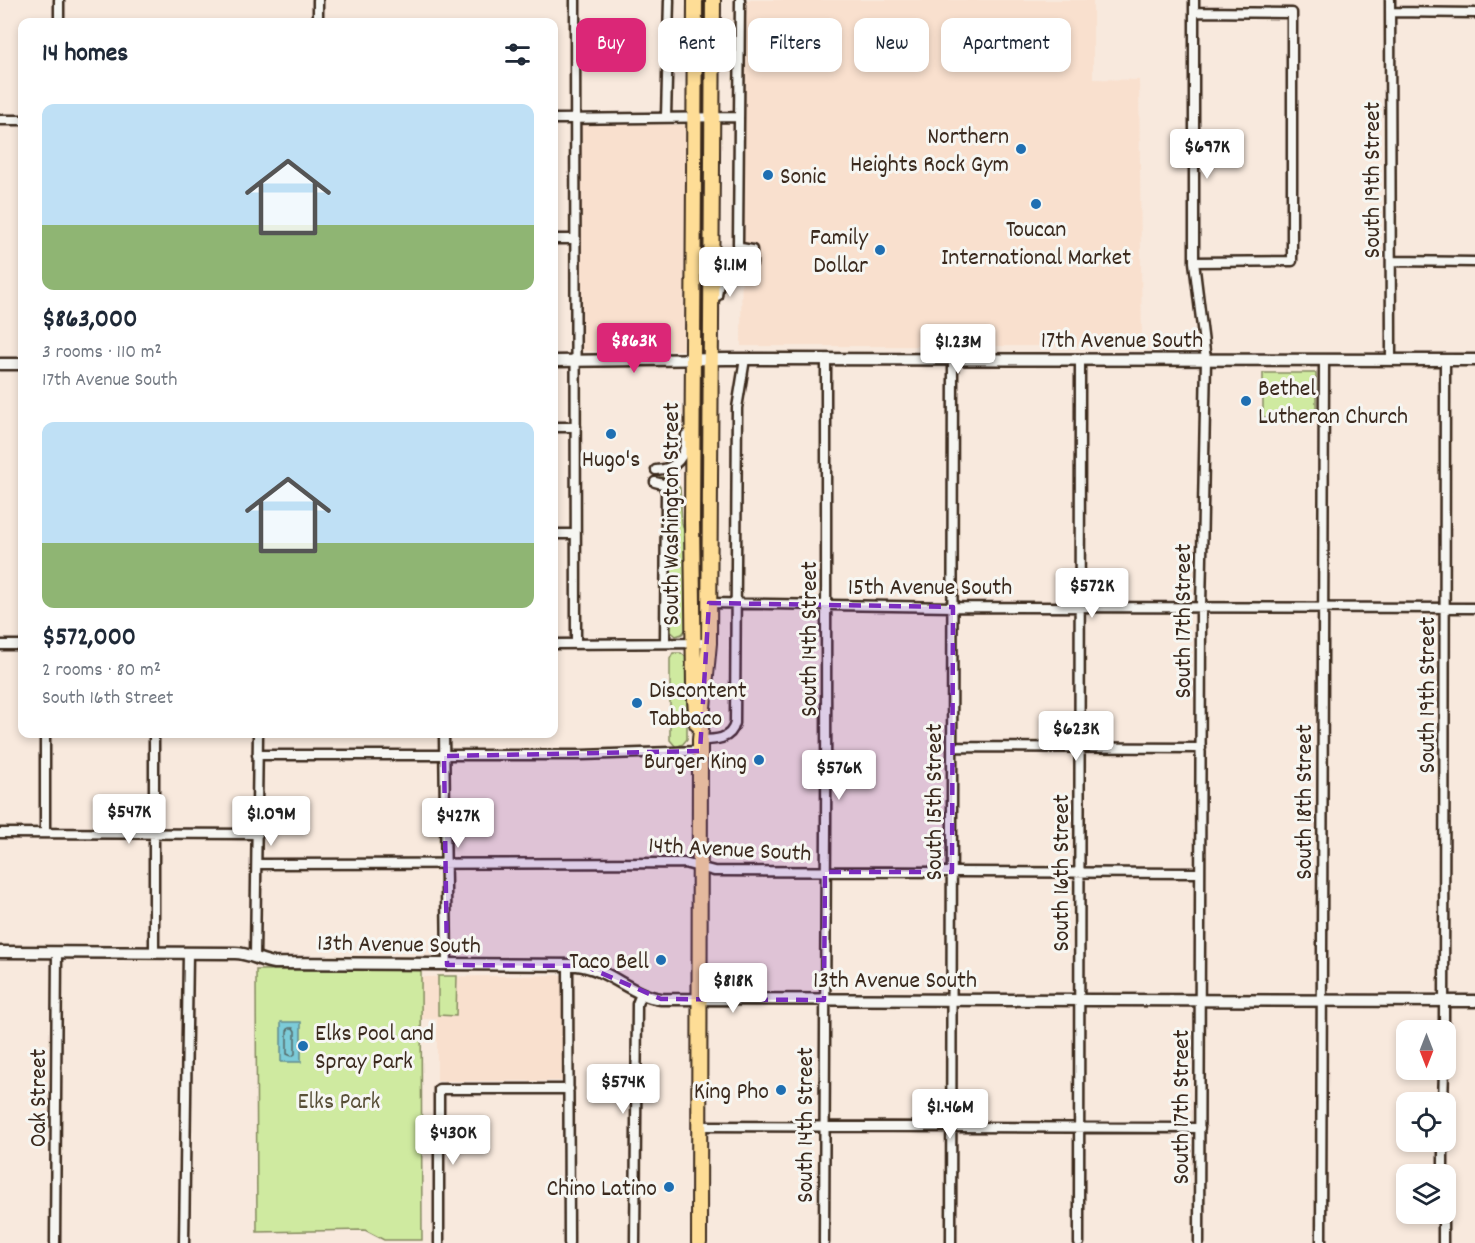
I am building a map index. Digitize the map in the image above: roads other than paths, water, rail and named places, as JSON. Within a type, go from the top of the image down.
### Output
[{"type":"main road","name":"South Washington Street","points":[[695,0],[692,400],[694,687],[700,745],[699,1243]]},
{"type":"main road","name":"South Washington Street","points":[[700,745],[709,643],[713,0]]},
{"type":"street","points":[[58,18],[59,0]]},
{"type":"street","points":[[318,0],[318,18]]},
{"type":"street","points":[[575,0],[576,644]]},
{"type":"street","points":[[666,117],[669,0]]},
{"type":"street","points":[[711,329],[717,288],[722,276],[731,267],[752,264],[752,250],[743,249],[738,244],[740,0]]},
{"type":"street","name":"South 17th Street","points":[[1194,0],[1194,262],[1206,360],[1201,607],[1199,1243]]},
{"type":"street","name":"South 19th Street","points":[[1390,0],[1391,360]]},
{"type":"street","points":[[1194,12],[1292,13],[1292,261],[1194,262]]},
{"type":"street","points":[[1390,12],[1475,13]]},
{"type":"street","points":[[558,119],[739,117]]},
{"type":"street","points":[[0,120],[18,120]]},
{"type":"street","points":[[558,239],[574,239]]},
{"type":"street","points":[[1391,261],[1475,262]]},
{"type":"street","name":"17th Avenue South","points":[[558,361],[692,359],[1475,360]]},
{"type":"street","points":[[257,755],[582,755],[700,745],[728,736],[734,729],[737,408],[745,359]]},
{"type":"street","name":"South 14th Street","points":[[824,1243],[828,605],[826,359]]},
{"type":"street","name":"South 15th Street","points":[[951,1243],[953,360]]},
{"type":"street","name":"South 16th Street","points":[[1079,1243],[1080,360]]},
{"type":"street","name":"South 18th Street","points":[[1321,1243],[1324,360]]},
{"type":"street","name":"South 19th Street","points":[[1444,1020],[1445,360]]},
{"type":"street","points":[[0,364],[18,363]]},
{"type":"street","points":[[656,470],[675,466],[683,456],[686,445],[687,413],[692,400]]},
{"type":"street","points":[[558,427],[576,427]]},
{"type":"street","points":[[655,482],[663,484],[666,492],[665,643]]},
{"type":"street","points":[[558,534],[575,534]]},
{"type":"street","name":"15th Avenue South","points":[[709,603],[953,607],[1475,608]]},
{"type":"street","points":[[558,644],[709,643]]},
{"type":"street","points":[[0,645],[18,645]]},
{"type":"street","points":[[45,738],[45,833]]},
{"type":"street","points":[[154,738],[154,953]]},
{"type":"street","points":[[255,957],[258,738]]},
{"type":"street","points":[[444,738],[447,965]]},
{"type":"street","points":[[952,747],[1201,748]]},
{"type":"street","points":[[0,833],[258,834]]},
{"type":"street","name":"14th Avenue South","points":[[257,864],[684,863],[714,871],[1200,873]]},
{"type":"street","name":"13th Avenue South","points":[[0,952],[244,953],[274,963],[568,965],[593,968],[641,994],[661,999],[1475,1001]]},
{"type":"street","name":"Oak Street","points":[[55,1243],[57,953]]},
{"type":"street","points":[[184,1243],[188,953]]},
{"type":"street","points":[[568,965],[569,1243]]},
{"type":"street","points":[[635,1243],[638,1004],[641,994]]},
{"type":"street","points":[[439,1243],[440,1089],[568,1089]]},
{"type":"street","points":[[700,1126],[1200,1128]]},
{"type":"street","points":[[1443,1224],[1443,1243]]},
{"type":"water","points":[[281,1022],[301,1022],[301,1062],[281,1062]]},
{"type":"place","name":"Northern Heights Rock Gym","points":[[1021,149]]},
{"type":"place","name":"Sonic","points":[[768,175]]},
{"type":"place","name":"Toucan International Market","points":[[1036,204]]},
{"type":"place","name":"Family Dollar","points":[[880,250]]},
{"type":"place","name":"Bethel Lutheran Church","points":[[1246,401]]},
{"type":"place","name":"Hugo's","points":[[611,434]]},
{"type":"place","name":"Discontent Tabbaco","points":[[637,703]]},
{"type":"place","name":"Burger King","points":[[759,760]]},
{"type":"place","name":"Taco Bell","points":[[661,960]]},
{"type":"place","name":"Elks Pool and Spray Park","points":[[303,1046]]},
{"type":"place","name":"King Pho","points":[[781,1090]]},
{"type":"place","name":"Chino Latino","points":[[669,1187]]},
{"type":"park label","name":"Elks Park","points":[[339,1100]]}]
